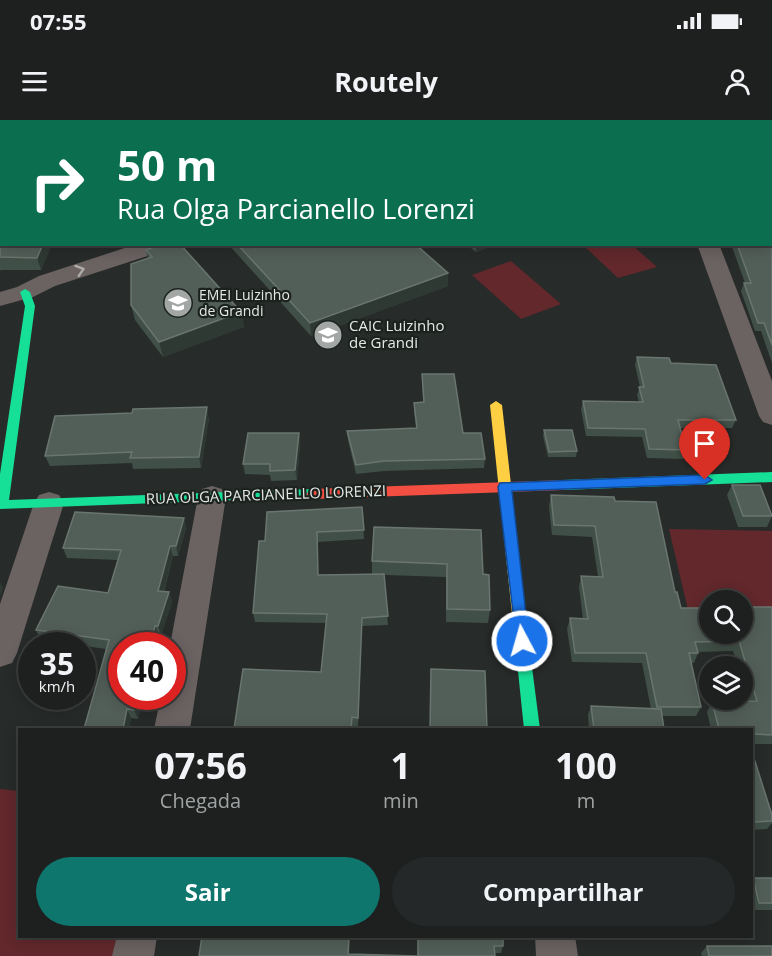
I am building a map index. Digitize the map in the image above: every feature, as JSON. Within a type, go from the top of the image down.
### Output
[{"type":"street","points":[[0,299],[26,292],[47,281],[155,246]]},
{"type":"street","points":[[709,246],[772,416]]},
{"type":"street","name":"RUA OLGA PARCIANELLO LORENZI","points":[[26,292],[30,306],[2,505],[772,477]]},
{"type":"street","points":[[496,405],[532,728]]},
{"type":"street","points":[[172,728],[212,497]]},
{"type":"street","points":[[0,653],[48,503]]},
{"type":"street","points":[[133,956],[136,938]]},
{"type":"street","points":[[555,938],[557,956]]},
{"type":"shaded area","points":[[584,246],[633,246],[657,267],[618,278]]},
{"type":"shaded area","points":[[511,261],[561,304],[521,319],[472,275]]},
{"type":"shaded area","points":[[669,529],[772,531],[772,607],[753,608],[753,590],[699,590],[699,609],[688,610]]},
{"type":"shaded area","points":[[0,789],[18,791],[18,938],[121,938],[118,956],[0,956]]},
{"type":"building","points":[[0,246],[42,246],[37,258],[0,257]]},
{"type":"building","points":[[157,246],[182,246],[241,312],[159,342],[131,305],[131,264],[152,257],[146,250]]},
{"type":"building","points":[[239,246],[417,246],[448,273],[310,323]]},
{"type":"building","points":[[738,246],[772,246],[772,345],[764,323],[758,323],[744,283],[751,283]]},
{"type":"building","points":[[637,357],[669,358],[671,363],[716,365],[736,420],[678,420],[686,450],[649,449],[645,429],[588,428],[583,401],[643,402],[639,387],[644,387]]},
{"type":"building","points":[[422,374],[454,374],[463,433],[481,433],[485,459],[384,461],[356,465],[347,431],[417,428],[414,403],[424,402]]},
{"type":"building","points":[[207,407],[199,457],[130,458],[132,452],[45,456],[55,416],[132,413],[133,409]]},
{"type":"building","points":[[544,430],[572,430],[577,451],[549,452]]},
{"type":"building","points":[[248,433],[299,433],[295,470],[270,471],[270,464],[243,464]]},
{"type":"building","points":[[732,485],[760,485],[772,516],[743,516]]},
{"type":"building","points":[[551,495],[614,497],[615,501],[656,502],[675,592],[677,592],[681,608],[699,608],[699,642],[695,642],[698,653],[689,653],[699,707],[657,707],[646,653],[575,653],[570,618],[588,619],[581,576],[603,577],[595,526],[554,525]]},
{"type":"building","points":[[362,507],[364,530],[317,532],[318,575],[384,574],[388,616],[362,618],[358,718],[352,717],[351,728],[234,728],[243,669],[321,672],[327,614],[253,613],[259,541],[265,541],[267,512]]},
{"type":"building","points":[[75,512],[184,518],[176,546],[170,546],[158,591],[169,592],[158,626],[155,626],[153,632],[108,632],[108,640],[96,638],[96,632],[36,630],[58,586],[108,593],[121,550],[63,548]]},
{"type":"building","points":[[374,527],[481,530],[483,574],[489,575],[490,610],[447,609],[447,564],[372,561]]},
{"type":"building","points":[[753,607],[772,607],[772,735],[753,734],[753,728],[719,728],[714,710],[753,710],[753,701],[757,701],[753,688],[753,656],[744,656],[740,644],[753,644]]},
{"type":"building","points":[[108,644],[108,710],[127,710],[123,728],[84,728],[89,710],[96,710],[96,686]]},
{"type":"building","points":[[431,669],[485,671],[487,728],[430,728]]},
{"type":"building","points":[[591,706],[661,709],[664,728],[594,728]]},
{"type":"building","points":[[753,755],[772,815],[772,821],[753,822]]},
{"type":"building","points":[[753,878],[772,878],[772,903],[759,903]]},
{"type":"building","points":[[202,938],[349,938],[348,954],[418,956],[199,956]]},
{"type":"building","points":[[418,938],[503,938],[503,946],[494,946],[495,956],[418,956]]},
{"type":"building","points":[[707,946],[772,946],[772,956],[709,956]]},
{"type":"traffic: fast","points":[[25,292],[30,306],[2,505],[312,494]]},
{"type":"traffic: fast","points":[[563,485],[772,477]]},
{"type":"traffic: fast","points":[[523,652],[532,728]]},
{"type":"traffic: slow","points":[[496,405],[523,652]]},
{"type":"traffic: jam","points":[[312,494],[563,485]]},
{"type":"place","name":"EMEI Luizinho de Grandi","points":[[178,303]]},
{"type":"place","name":"CAIC Luizinho de Grandi","points":[[328,335]]},
{"type":"route","points":[[522,641],[505,487],[705,480]]}]
